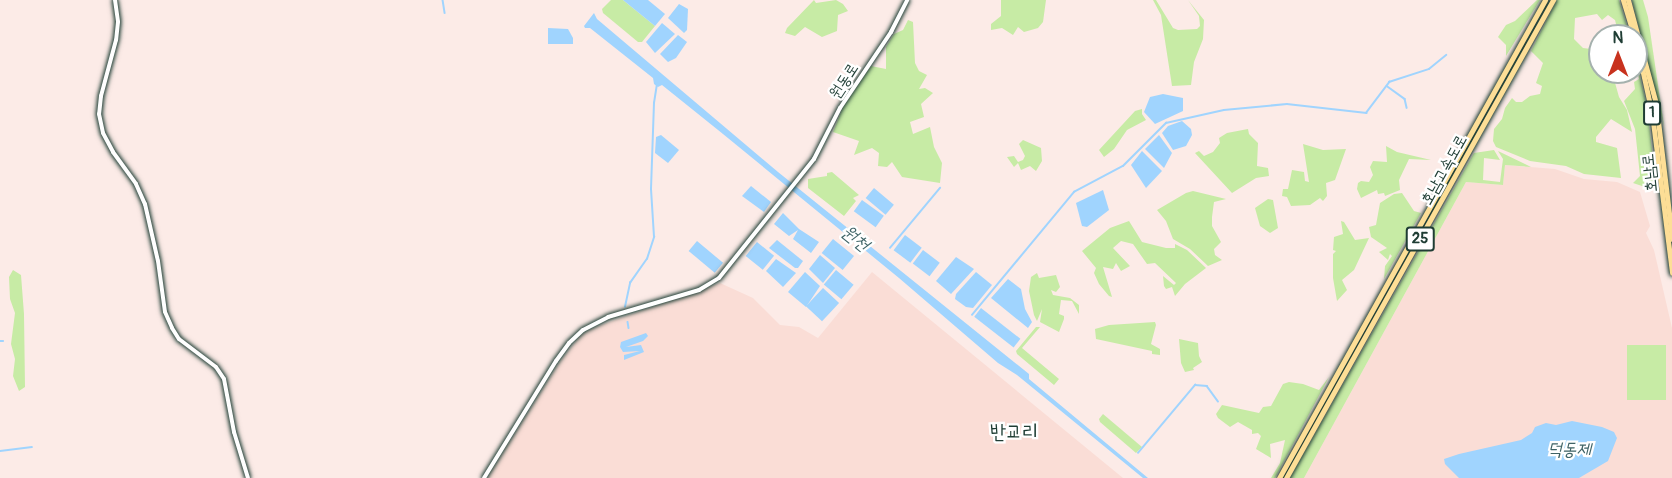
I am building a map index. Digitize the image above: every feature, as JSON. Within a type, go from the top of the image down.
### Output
[{"type":"highway","name":"호남고속도로","points":[[1279,478],[1545,0]]},
{"type":"highway","name":"호남고속도로","points":[[1286,478],[1553,0]]},
{"type":"highway","points":[[1623,0],[1630,24]]},
{"type":"highway","name":"호남로","points":[[1628,0],[1656,104],[1663,186]]},
{"type":"highway","name":"호남로","points":[[1645,84],[1663,186],[1672,273]]},
{"type":"highway","name":"호남로","points":[[1665,201],[1672,239]]},
{"type":"street","points":[[115,0],[118,22],[116,40],[101,96],[99,114],[104,133],[112,152],[136,184],[145,204],[158,261],[165,312],[172,328],[179,339],[216,367],[224,379],[234,432],[248,478]]},
{"type":"street","name":"원동로","points":[[484,478],[556,361],[569,343],[583,330],[608,317],[699,290],[719,278],[798,181],[822,146],[853,86],[891,32],[907,0]]},
{"type":"shaded area","points":[[1505,165],[1555,169],[1584,179],[1617,182],[1640,192],[1650,226],[1646,233],[1654,250],[1672,328],[1672,478],[1304,478],[1466,182],[1503,185]]},
{"type":"shaded area","points":[[872,272],[1123,478],[487,478],[560,362],[580,336],[590,329],[720,283],[753,298],[780,325],[799,327],[818,338]]},
{"type":"green space","points":[[611,0],[623,0],[655,26],[642,42],[638,42],[603,13],[602,9]]},
{"type":"green space","points":[[814,0],[816,3],[836,0],[843,4],[848,11],[838,15],[837,31],[822,37],[805,27],[795,36],[785,33],[787,28]]},
{"type":"green space","points":[[1001,0],[1046,0],[1043,22],[1038,28],[1024,32],[1018,27],[1013,35],[1002,28],[991,30],[991,24],[1001,16]]},
{"type":"green space","points":[[1153,0],[1156,0],[1173,28],[1178,30],[1197,29],[1200,26],[1199,16],[1188,0],[1204,20],[1203,39],[1194,62],[1191,85],[1172,86],[1161,15]]},
{"type":"green space","points":[[1537,0],[1540,0],[1506,56],[1506,45],[1498,37],[1506,25],[1515,21]]},
{"type":"green space","points":[[1557,0],[1619,0],[1626,24],[1616,24],[1615,20],[1608,15],[1602,20],[1597,14],[1575,18],[1574,39],[1583,48],[1588,49],[1588,84],[1615,84],[1619,97],[1627,110],[1632,132],[1611,119],[1596,137],[1596,142],[1617,148],[1621,178],[1584,174],[1566,166],[1530,161],[1496,147],[1493,141],[1494,129],[1502,119],[1505,108],[1512,98],[1516,102],[1522,102],[1530,96],[1540,94],[1542,86],[1536,83],[1543,63],[1531,51]]},
{"type":"green space","points":[[1632,0],[1643,0],[1648,17],[1664,126],[1648,63],[1648,24],[1638,24]]},
{"type":"green space","points":[[908,20],[913,22],[915,63],[919,71],[927,75],[919,89],[925,88],[933,93],[921,104],[924,117],[910,122],[913,134],[930,127],[934,147],[942,163],[940,183],[902,177],[892,162],[887,167],[878,166],[879,153],[872,148],[854,155],[859,141],[833,132],[843,107],[871,66],[886,69],[886,47],[894,34],[903,30]]},
{"type":"green space","points":[[1634,84],[1642,84],[1647,107],[1657,191],[1633,183],[1640,176],[1635,129],[1624,101],[1635,89]]},
{"type":"green space","points":[[1142,109],[1146,120],[1127,130],[1114,149],[1104,157],[1099,150],[1135,111]]},
{"type":"green space","points":[[1248,129],[1249,134],[1258,143],[1257,166],[1268,168],[1269,176],[1256,178],[1232,193],[1195,153],[1199,151],[1204,156],[1213,152],[1220,143],[1219,138],[1227,133]]},
{"type":"green space","points":[[1023,140],[1041,148],[1042,161],[1036,171],[1030,166],[1021,170],[1018,163],[1014,167],[1007,157],[1014,156],[1018,162],[1023,160],[1025,156],[1019,144]]},
{"type":"green space","points":[[1303,144],[1323,150],[1346,149],[1335,180],[1326,183],[1327,196],[1323,201],[1320,198],[1310,205],[1291,206],[1287,197],[1282,196],[1283,189],[1288,189],[1292,170],[1304,172],[1305,181],[1309,182]]},
{"type":"green space","points":[[1386,146],[1397,152],[1431,160],[1409,159],[1399,180],[1400,190],[1385,196],[1384,193],[1378,194],[1377,190],[1361,198],[1357,189],[1358,183],[1369,182],[1373,175],[1370,167],[1373,161],[1387,162]]},
{"type":"green space","points":[[1494,150],[1500,160],[1484,158],[1483,180],[1500,182],[1503,159],[1498,151],[1531,167],[1505,165],[1503,185],[1466,182],[1304,478],[1290,478],[1474,153]]},
{"type":"green space","points":[[832,172],[859,195],[853,198],[856,201],[844,216],[808,188],[808,179],[827,176],[827,173]]},
{"type":"green space","points":[[1193,191],[1226,199],[1214,202],[1212,217],[1212,226],[1221,242],[1214,249],[1215,255],[1222,260],[1208,266],[1190,249],[1173,239],[1166,221],[1157,210]]},
{"type":"green space","points":[[1402,193],[1414,211],[1421,213],[1384,279],[1385,266],[1392,256],[1390,254],[1388,260],[1379,252],[1387,248],[1371,237],[1369,227],[1376,225],[1380,203],[1394,194]]},
{"type":"green space","points":[[1268,199],[1273,200],[1278,228],[1270,233],[1260,226],[1255,208]]},
{"type":"green space","points":[[1129,221],[1142,242],[1166,248],[1175,248],[1175,244],[1187,250],[1206,268],[1185,284],[1175,296],[1172,287],[1166,289],[1164,286],[1163,276],[1174,285],[1176,283],[1155,263],[1147,264],[1133,244],[1121,241],[1113,248],[1130,266],[1121,271],[1116,263],[1113,269],[1103,267],[1112,297],[1109,296],[1099,284],[1094,273],[1096,268],[1082,251],[1110,228]]},
{"type":"green space","points":[[1341,221],[1344,222],[1355,240],[1369,238],[1354,270],[1342,280],[1347,290],[1337,301],[1333,278],[1333,254],[1336,251],[1333,250],[1334,237],[1343,234]]},
{"type":"green space","points":[[13,270],[21,275],[24,314],[25,387],[19,391],[13,376],[15,359],[11,344],[15,313],[10,299],[9,277]]},
{"type":"green space","points":[[1037,273],[1039,278],[1056,275],[1060,287],[1056,292],[1051,290],[1053,295],[1070,298],[1079,305],[1079,314],[1072,301],[1061,300],[1059,314],[1064,316],[1064,319],[1059,332],[1040,322],[1042,309],[1037,321],[1034,315],[1029,291],[1031,277]]},
{"type":"green space","points":[[1155,322],[1151,344],[1160,349],[1160,355],[1152,354],[1152,351],[1096,339],[1095,329],[1109,325]]},
{"type":"green space","points":[[1036,327],[1040,327],[1022,348],[1059,379],[1054,385],[1016,351]]},
{"type":"green space","points":[[1179,339],[1198,343],[1202,362],[1193,368],[1194,370],[1185,372],[1181,363]]},
{"type":"green space","points":[[1627,345],[1666,345],[1666,400],[1627,400]]},
{"type":"green space","points":[[1329,377],[1275,478],[1271,478],[1280,463],[1285,440],[1270,444],[1271,458],[1256,449],[1261,436],[1258,433],[1252,434],[1252,430],[1238,422],[1230,427],[1216,414],[1222,405],[1259,413],[1263,407],[1271,406],[1283,384],[1289,382],[1303,384],[1319,390]]},
{"type":"green space","points":[[1103,414],[1142,447],[1136,453],[1100,422],[1099,419]]},
{"type":"water","points":[[623,0],[648,0],[665,14],[655,26]]},
{"type":"water","points":[[679,4],[688,9],[687,30],[684,33],[668,18]]},
{"type":"water","name":"원천","points":[[594,13],[597,19],[778,172],[1029,374],[1029,379],[1148,478],[1143,478],[1017,375],[998,363],[899,278],[723,134],[662,85],[658,87],[654,84],[653,78],[590,28],[585,28],[584,26]]},
{"type":"water","points":[[662,23],[675,34],[655,53],[646,42]]},
{"type":"water","points":[[548,28],[568,29],[573,38],[573,44],[548,44]]},
{"type":"water","points":[[678,35],[687,42],[676,58],[668,62],[660,54]]},
{"type":"water","points":[[1163,94],[1183,98],[1183,111],[1155,124],[1144,112],[1150,97]]},
{"type":"water","points":[[1182,121],[1191,129],[1192,135],[1186,146],[1173,150],[1162,133],[1168,126]]},
{"type":"water","points":[[661,135],[679,150],[668,163],[655,153],[656,137]]},
{"type":"water","points":[[1159,135],[1172,153],[1164,168],[1145,149]]},
{"type":"water","points":[[1142,151],[1162,171],[1146,188],[1131,165]]},
{"type":"water","points":[[751,186],[771,202],[764,212],[742,196]]},
{"type":"water","points":[[874,188],[894,205],[886,215],[866,198]]},
{"type":"water","points":[[1103,190],[1109,210],[1087,227],[1082,226],[1076,203]]},
{"type":"water","points":[[862,200],[884,216],[876,227],[854,211]]},
{"type":"water","points":[[783,213],[799,229],[819,242],[811,253],[793,239],[798,230],[789,236],[774,224]]},
{"type":"water","points":[[905,235],[922,248],[910,263],[894,250]]},
{"type":"water","points":[[833,239],[854,256],[843,270],[822,253]]},
{"type":"water","points":[[777,240],[803,261],[798,268],[769,248]]},
{"type":"water","points":[[697,241],[723,263],[715,273],[689,251]]},
{"type":"water","points":[[757,242],[774,256],[763,270],[746,256]]},
{"type":"water","points":[[923,250],[940,263],[930,276],[913,264]]},
{"type":"water","points":[[820,255],[835,268],[823,283],[809,269]]},
{"type":"water","points":[[956,257],[974,269],[951,294],[936,281]]},
{"type":"water","points":[[776,259],[796,273],[783,287],[766,271]]},
{"type":"water","points":[[836,270],[854,285],[841,299],[824,285]]},
{"type":"water","points":[[805,272],[820,286],[806,307],[788,292]]},
{"type":"water","points":[[976,272],[992,285],[973,308],[966,307],[955,299],[956,294]]},
{"type":"water","points":[[1008,279],[1021,289],[1025,309],[1032,322],[1028,328],[991,298]]},
{"type":"water","points":[[823,288],[839,303],[822,321],[806,306]]},
{"type":"water","points":[[981,308],[1020,339],[1014,347],[974,317]]},
{"type":"water","points":[[646,333],[648,336],[643,341],[626,347],[641,345],[644,352],[624,360],[624,355],[640,351],[623,352],[620,347],[621,342]]},
{"type":"water","name":"덕동제","points":[[1572,421],[1602,427],[1614,432],[1617,438],[1608,461],[1579,478],[1459,478],[1445,464],[1444,459],[1459,454],[1521,440],[1532,433],[1535,427],[1546,423],[1556,425]]},
{"type":"waterway","points":[[443,0],[445,13]]},
{"type":"waterway","points":[[972,315],[1074,192],[1123,166],[1166,123],[1224,110],[1287,104],[1366,113],[1389,82],[1429,69],[1446,55]]},
{"type":"waterway","points":[[625,307],[630,283],[647,259],[654,237],[651,189],[654,103],[657,84]]},
{"type":"waterway","points":[[1387,86],[1405,99],[1407,108]]},
{"type":"waterway","points":[[890,248],[940,188]]},
{"type":"waterway","points":[[628,322],[629,328]]},
{"type":"waterway","points":[[1138,453],[1195,385],[1207,386],[1218,401]]},
{"type":"waterway","points":[[0,451],[32,447]]},
{"type":"district","name":"반교리","points":[[1014,431]]}]
